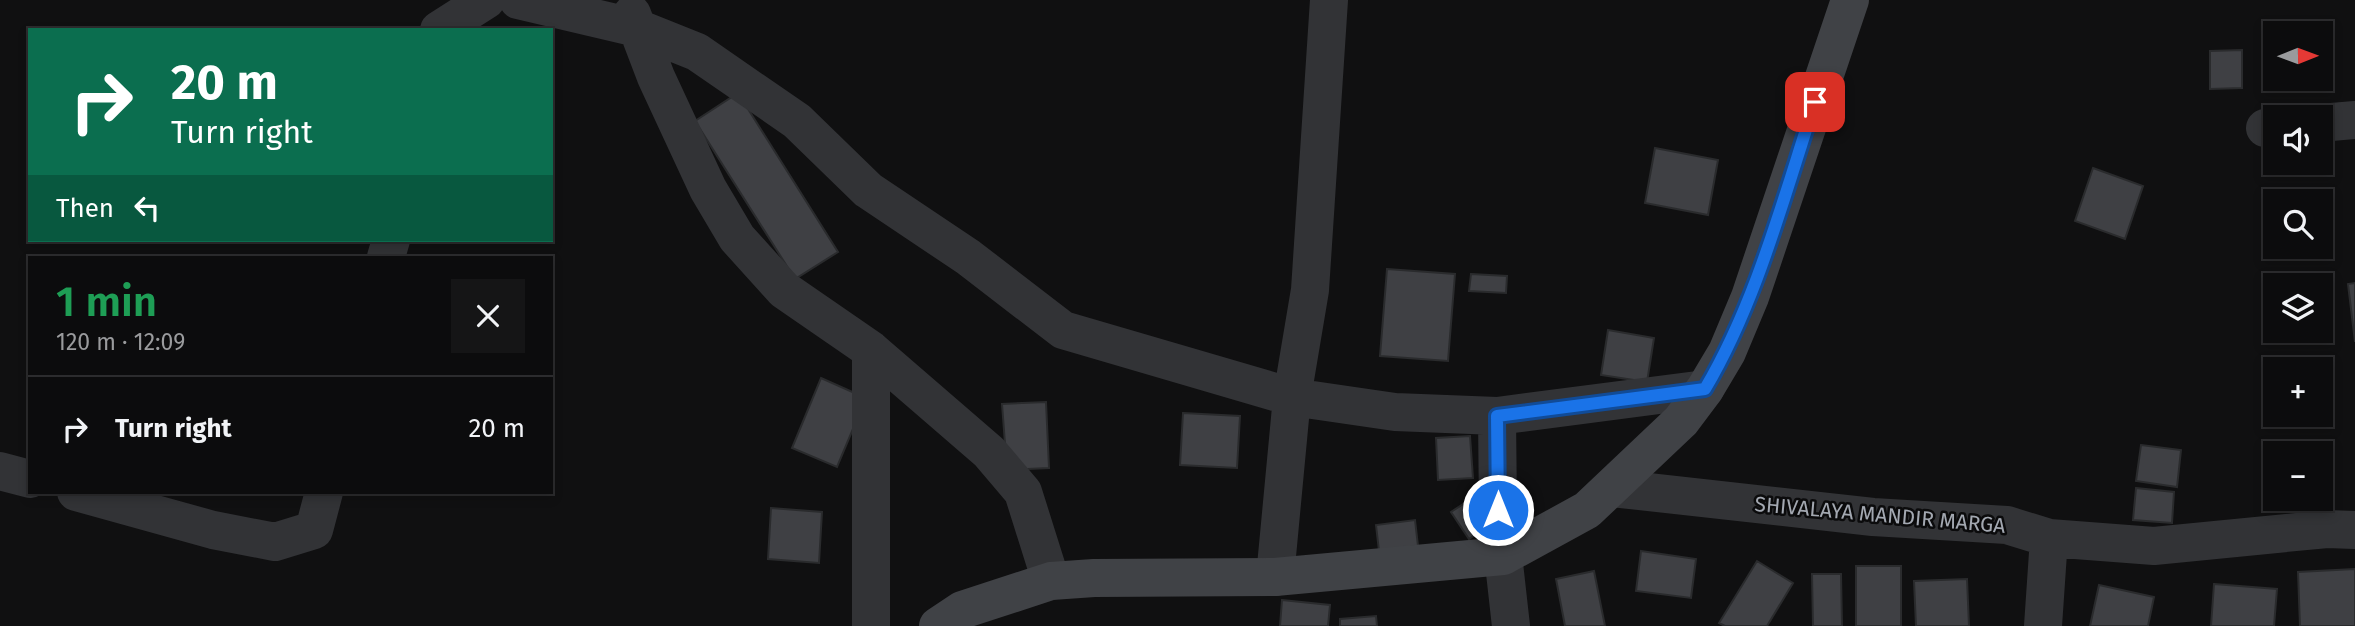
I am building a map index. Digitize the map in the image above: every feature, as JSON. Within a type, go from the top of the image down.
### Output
[{"type":"street","points":[[442,28],[486,0]]},
{"type":"street","points":[[518,0],[632,14],[697,52],[797,121],[868,190],[968,257],[1063,330],[1292,397],[1395,412],[1497,416],[1705,389]]},
{"type":"street","points":[[1275,576],[1292,397],[1310,290],[1329,0]]},
{"type":"street","points":[[937,626],[962,610],[1051,582],[1094,578],[1275,576],[1503,556],[1587,510],[1681,421],[1705,389],[1727,352],[1750,297],[1850,0]]},
{"type":"street","points":[[632,14],[708,189],[737,238],[784,290],[871,350],[989,452],[1023,492],[1051,582]]},
{"type":"street","points":[[2333,122],[2355,120]]},
{"type":"street","points":[[871,350],[871,626]]},
{"type":"street","points":[[1497,416],[1498,510],[1511,626]]},
{"type":"street","points":[[0,471],[28,478]]},
{"type":"street","name":"SHIVALAYA MANDIR MARGA","points":[[1612,488],[1872,517],[2007,524],[2049,538],[2154,545],[2327,529],[2355,530]]},
{"type":"street","points":[[83,494],[213,530],[275,542],[314,530],[323,494]]},
{"type":"street","points":[[2043,626],[2049,538]]},
{"type":"building","points":[[2242,50],[2242,88],[2210,89],[2210,51]]},
{"type":"building","points":[[738,93],[838,252],[795,279],[695,121]]},
{"type":"building","points":[[1655,148],[1718,160],[1708,215],[1645,203]]},
{"type":"building","points":[[2093,168],[2143,186],[2125,239],[2075,221]]},
{"type":"building","points":[[1387,269],[1455,274],[1448,361],[1380,356]]},
{"type":"building","points":[[1471,274],[1507,276],[1506,293],[1469,291]]},
{"type":"building","points":[[2355,283],[2355,342],[2348,284]]},
{"type":"building","points":[[1608,330],[1654,338],[1647,382],[1601,375]]},
{"type":"building","points":[[821,378],[866,398],[837,467],[792,448]]},
{"type":"building","points":[[1046,402],[1049,468],[1007,470],[1002,404]]},
{"type":"building","points":[[1183,413],[1240,416],[1237,468],[1180,465]]},
{"type":"building","points":[[1470,436],[1473,478],[1438,480],[1436,438]]},
{"type":"building","points":[[2141,445],[2181,450],[2177,487],[2136,481]]},
{"type":"building","points":[[2136,488],[2174,492],[2172,523],[2133,520]]},
{"type":"building","points":[[1477,495],[1494,521],[1469,539],[1451,512]]},
{"type":"building","points":[[771,508],[822,512],[819,563],[768,559]]},
{"type":"building","points":[[1415,520],[1418,546],[1379,551],[1376,525]]},
{"type":"building","points":[[1641,551],[1696,559],[1691,598],[1636,591]]},
{"type":"building","points":[[1757,561],[1793,583],[1767,626],[1725,626],[1719,623]]},
{"type":"building","points":[[1856,566],[1901,566],[1901,626],[1856,626]]},
{"type":"building","points":[[2355,569],[2355,626],[2300,626],[2298,572]]},
{"type":"building","points":[[1594,571],[1605,626],[1565,626],[1556,579]]},
{"type":"building","points":[[1812,574],[1841,574],[1842,626],[1813,626]]},
{"type":"building","points":[[1967,579],[1969,626],[1916,626],[1914,581]]},
{"type":"building","points":[[2214,584],[2277,589],[2274,626],[2211,626]]},
{"type":"building","points":[[2099,585],[2154,597],[2148,626],[2090,626]]},
{"type":"building","points":[[1282,600],[1330,605],[1328,626],[1280,626]]},
{"type":"building","points":[[1376,616],[1377,626],[1340,626],[1340,619]]},
{"type":"route","points":[[1498,510],[1497,416],[1629,401],[1705,389],[1727,352],[1750,297],[1815,102]]}]
